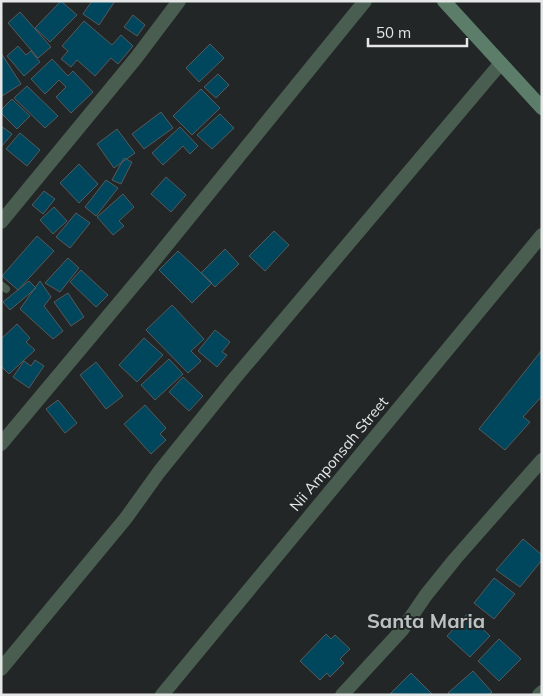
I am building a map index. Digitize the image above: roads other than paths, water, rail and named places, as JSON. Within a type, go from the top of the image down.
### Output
[{"type":"main road","points":[[444,1],[540,102]]},
{"type":"street","points":[[1,222],[136,58],[179,1]]},
{"type":"street","points":[[1,444],[149,267],[365,1]]},
{"type":"street","points":[[1,669],[126,518],[234,379],[501,63]]},
{"type":"street","name":"Nii Amponsah Street","points":[[162,695],[542,235]]},
{"type":"street","points":[[342,695],[402,630],[449,566],[542,460]]},
{"type":"district","name":"Santa Maria","points":[[426,621]]}]
